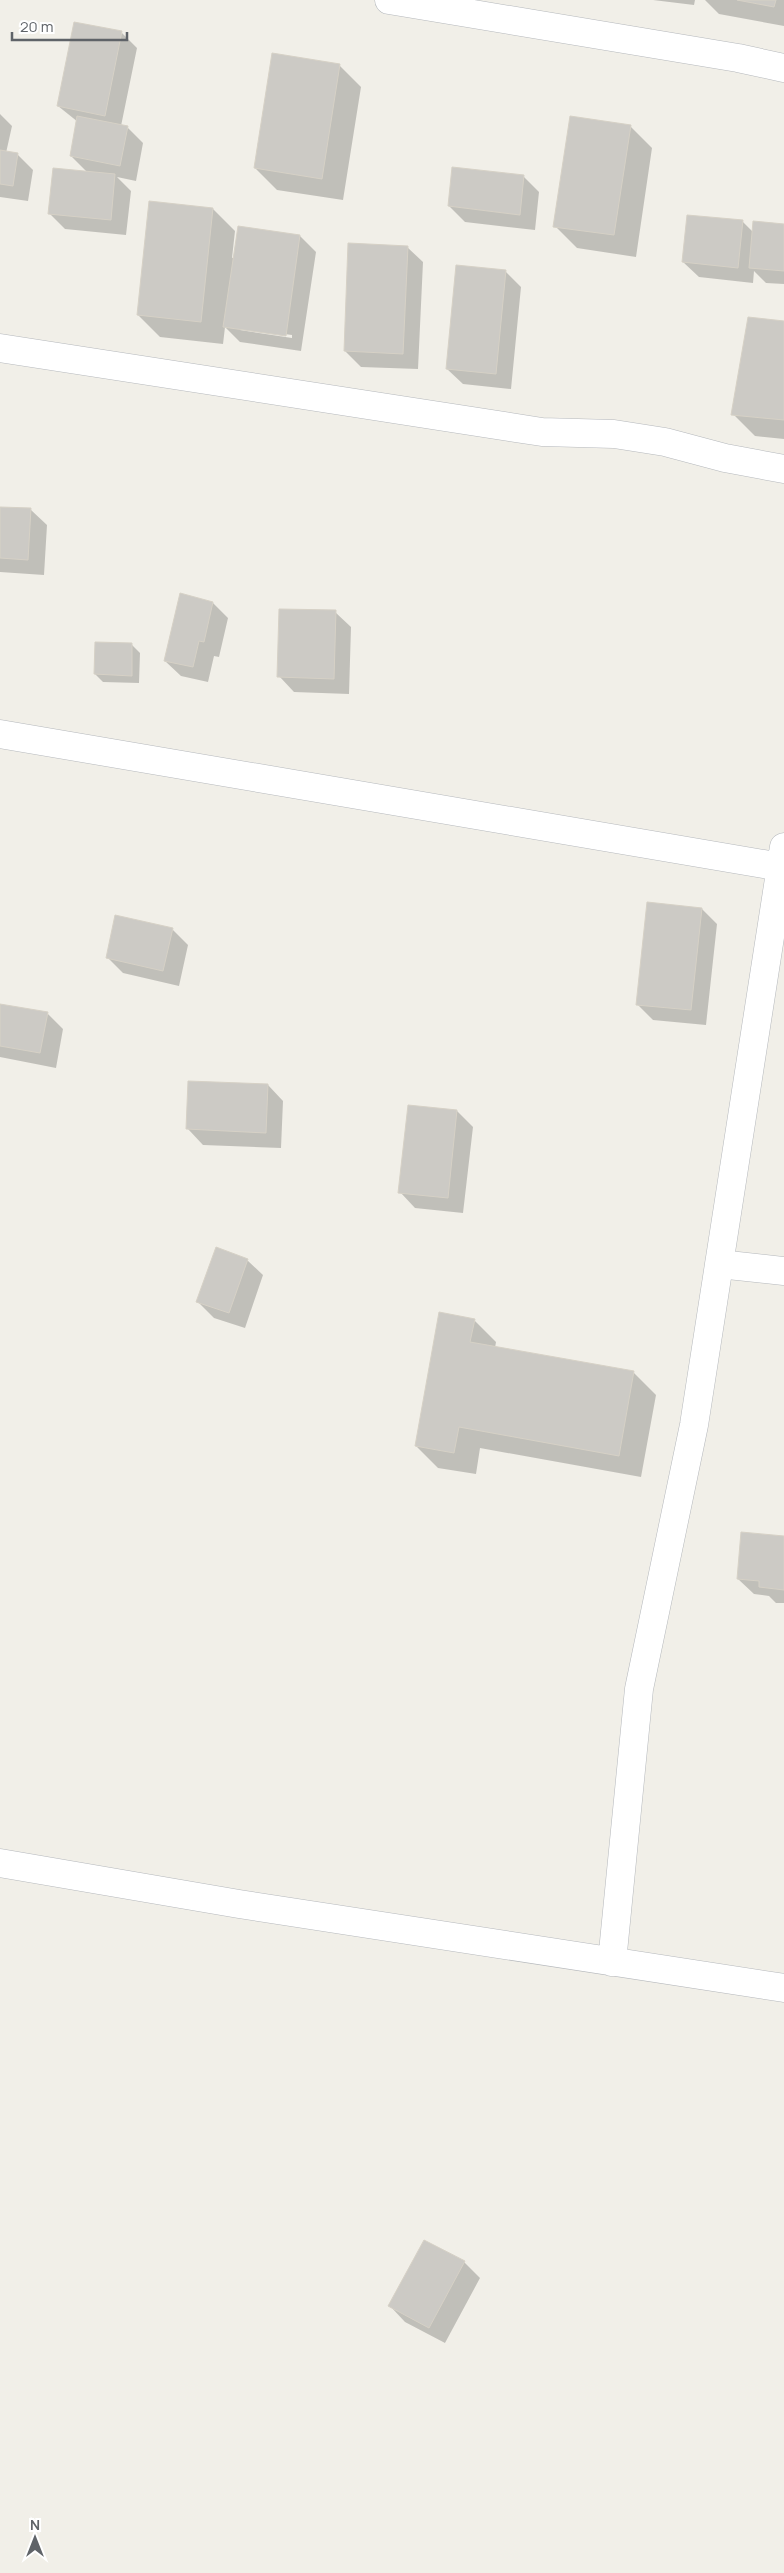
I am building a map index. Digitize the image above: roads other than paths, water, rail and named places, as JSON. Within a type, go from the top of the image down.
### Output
[{"type":"street","points":[[390,0],[738,58],[784,68]]},
{"type":"street","points":[[0,348],[542,432],[614,434],[657,441],[725,458],[784,469]]},
{"type":"street","points":[[0,734],[782,857],[694,1425],[639,1689],[612,1962]]},
{"type":"street","points":[[719,1264],[784,1271]]},
{"type":"street","points":[[0,1863],[239,1904],[784,1988]]}]
